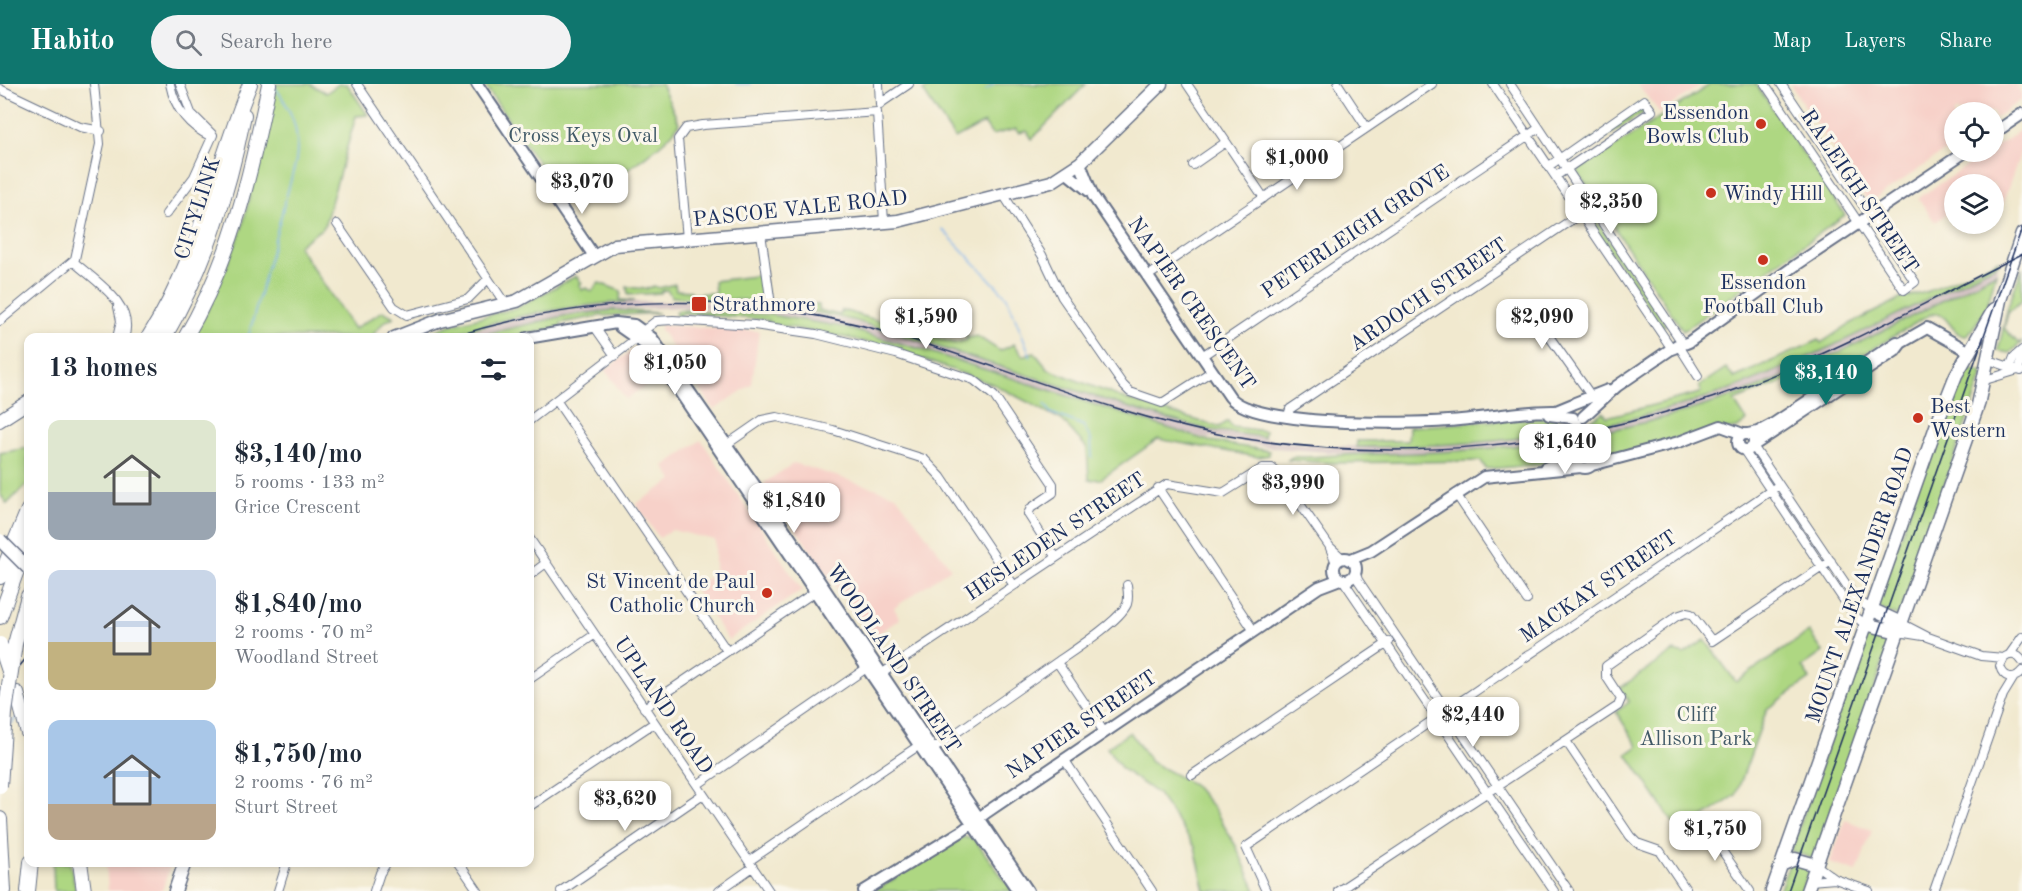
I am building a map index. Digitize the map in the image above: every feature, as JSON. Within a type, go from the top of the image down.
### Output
[{"type":"highway","points":[[151,333],[171,298],[198,238],[228,137],[250,84]]},
{"type":"highway","name":"CITYLINK","points":[[167,333],[192,287],[220,217],[250,84]]},
{"type":"highway","name":"CITYLINK","points":[[188,333],[212,288],[239,218],[269,84]]},
{"type":"highway","points":[[0,577],[24,520]]},
{"type":"highway","points":[[0,617],[24,551]]},
{"type":"highway","points":[[0,788],[5,713],[15,644],[24,611]]},
{"type":"highway","points":[[0,644],[24,720]]},
{"type":"highway","points":[[0,819],[4,891]]},
{"type":"highway","points":[[28,891],[30,867]]},
{"type":"highway","points":[[81,867],[84,891]]},
{"type":"main road","name":"PASCOE VALE ROAD","points":[[409,333],[449,318],[506,305],[532,294],[594,256],[624,243],[884,222],[1051,182],[1080,163],[1161,84]]},
{"type":"main road","name":"MOUNT ALEXANDER ROAD","points":[[1808,886],[1985,380],[2000,300],[2022,234]]},
{"type":"main road","name":"MOUNT ALEXANDER ROAD","points":[[1772,891],[1936,425],[1956,375],[2000,300]]},
{"type":"main road","points":[[1970,352],[1989,360]]},
{"type":"main road","points":[[0,540],[24,564]]},
{"type":"main road","points":[[1871,609],[1899,627]]},
{"type":"main road","points":[[1865,624],[1899,627]]},
{"type":"main road","points":[[1781,866],[1794,859],[1816,865]]},
{"type":"main road","points":[[176,891],[183,867]]},
{"type":"street","points":[[0,321],[74,262],[101,131],[94,84]]},
{"type":"street","points":[[170,84],[174,100],[183,115],[213,136]]},
{"type":"street","points":[[180,84],[191,114],[213,136]]},
{"type":"street","points":[[357,84],[506,305]]},
{"type":"street","points":[[475,84],[594,256]]},
{"type":"street","points":[[879,84],[881,103],[877,112],[884,222]]},
{"type":"street","points":[[881,103],[909,84]]},
{"type":"street","points":[[1187,84],[1264,198]]},
{"type":"street","points":[[1338,84],[1367,128]]},
{"type":"street","points":[[1148,276],[1432,84]]},
{"type":"street","points":[[1493,84],[1581,213],[1678,345]]},
{"type":"street","points":[[1510,84],[1592,206],[1698,376]]},
{"type":"street","name":"RALEIGH STREET","points":[[1765,84],[1904,290],[1916,282],[1780,84]]},
{"type":"street","points":[[0,89],[80,127],[101,131]]},
{"type":"street","points":[[1549,166],[1644,100],[1652,111],[1556,176]]},
{"type":"street","points":[[687,239],[678,139],[686,128],[877,112]]},
{"type":"street","points":[[2004,126],[2022,114]]},
{"type":"street","name":"PETERLEIGH GROVE","points":[[1202,356],[1539,128]]},
{"type":"street","points":[[166,214],[194,177],[213,136]]},
{"type":"street","points":[[1193,165],[1226,142]]},
{"type":"street","points":[[1587,466],[1577,461],[1584,449],[1579,420],[1570,412],[1574,404],[1592,400],[1617,386],[1950,162]]},
{"type":"street","name":"NAPIER CRESCENT","points":[[1080,163],[1094,196],[1237,405],[1253,411],[1288,416],[1405,423],[1559,411],[1574,404]]},
{"type":"street","name":"NAPIER CRESCENT","points":[[1067,173],[1094,196]]},
{"type":"street","points":[[1003,195],[1042,255],[1062,297],[1126,389],[1162,403],[1212,371]]},
{"type":"street","name":"ARDOCH STREET","points":[[1288,416],[1290,410],[1341,373],[1592,206]]},
{"type":"street","points":[[337,224],[394,307],[403,314],[411,316],[468,299],[488,279]]},
{"type":"street","points":[[761,232],[770,298]]},
{"type":"street","points":[[74,262],[111,296],[126,315],[124,333]]},
{"type":"street","points":[[111,296],[121,315],[118,333]]},
{"type":"street","points":[[1534,315],[1592,400]]},
{"type":"street","points":[[534,417],[615,356],[656,321],[675,320],[779,328],[816,334],[886,351],[947,370],[984,386],[1053,484],[1053,493],[1031,508],[1028,514],[1055,556]]},
{"type":"street","points":[[534,337],[598,325],[622,327],[640,334]]},
{"type":"street","points":[[598,325],[615,356]]},
{"type":"street","points":[[1747,447],[1860,370],[1895,342],[1901,343],[1927,328],[1970,352]]},
{"type":"street","name":"WOODLAND STREET","points":[[640,334],[722,447],[819,589],[975,821],[1018,891]]},
{"type":"street","points":[[2017,369],[2015,356],[2022,350]]},
{"type":"street","points":[[1985,380],[2017,369],[2022,358]]},
{"type":"street","points":[[1989,360],[2017,369]]},
{"type":"street","points":[[556,400],[727,651]]},
{"type":"street","points":[[1579,420],[1592,400]]},
{"type":"street","points":[[0,417],[24,402]]},
{"type":"street","points":[[0,423],[24,408]]},
{"type":"street","name":"NAPIER CRESCENT","points":[[1522,414],[1579,420]]},
{"type":"street","points":[[722,447],[762,420],[777,417],[833,430],[924,459],[941,477],[1013,584]]},
{"type":"street","points":[[1539,470],[1587,466],[1598,461],[1622,458],[1726,426],[1754,438],[1747,447]]},
{"type":"street","points":[[1746,434],[1775,427]]},
{"type":"street","points":[[1713,430],[1727,432],[1747,447],[1779,485],[1858,601],[1871,609]]},
{"type":"street","points":[[1747,447],[1770,492],[1856,616],[1865,624]]},
{"type":"street","points":[[1539,470],[1584,449],[1622,458]]},
{"type":"street","name":"HESLEDEN STREET","points":[[878,677],[1158,488],[1173,484],[1223,493],[1266,467],[1272,468],[1279,474],[1344,569]]},
{"type":"street","name":"NAPIER STREET","points":[[864,891],[975,821],[1456,494],[1484,477],[1539,470]]},
{"type":"street","name":"MACKAY STREET","points":[[1266,891],[1246,847],[1779,485]]},
{"type":"street","points":[[1158,488],[1254,631]]},
{"type":"street","points":[[1456,494],[1527,600]]},
{"type":"street","name":"UPLAND ROAD","points":[[534,545],[769,891]]},
{"type":"street","points":[[1338,891],[1620,703],[1621,699],[1605,672],[1610,662],[1686,613],[1694,617],[1712,641],[1831,561]]},
{"type":"street","points":[[534,571],[546,563]]},
{"type":"street","points":[[1344,569],[1387,643],[1437,718],[1492,788],[1567,887],[1554,891],[1492,788],[1447,709],[1397,636],[1344,569]]},
{"type":"street","points":[[719,891],[751,864],[1095,636],[1125,608],[1128,599],[1127,585]]},
{"type":"street","points":[[644,708],[819,589]]},
{"type":"street","points":[[1899,627],[1982,656],[2002,671],[2019,675],[2003,694],[1933,889]]},
{"type":"street","points":[[534,676],[594,634]]},
{"type":"street","points":[[1192,775],[1397,636]]},
{"type":"street","points":[[1982,656],[2007,656],[2022,660],[2022,639]]},
{"type":"street","points":[[2003,694],[2002,671],[2007,656],[2022,639]]},
{"type":"street","points":[[1057,663],[1104,732]]},
{"type":"street","points":[[697,785],[871,666]]},
{"type":"street","points":[[534,803],[654,723]]},
{"type":"street","points":[[1566,741],[1630,836],[1637,843],[1660,851],[1687,891]]},
{"type":"street","points":[[1064,759],[1152,891]]},
{"type":"street","points":[[561,891],[703,794]]},
{"type":"street","points":[[1700,819],[1750,891]]},
{"type":"street","name":"WOODLAND STREET","points":[[975,821],[1028,891]]},
{"type":"street","points":[[1816,865],[1835,879],[1869,891]]},
{"type":"street","points":[[278,891],[285,867]]},
{"type":"street","points":[[374,891],[385,867]]},
{"type":"street","points":[[461,867],[478,891]]},
{"type":"street","points":[[1808,886],[1835,879]]},
{"type":"shaded area","points":[[1637,84],[1702,84],[1660,113]]},
{"type":"shaded area","points":[[1790,84],[2015,84],[2022,94],[2022,99],[2004,112],[2004,102],[1944,102],[1944,152],[1869,203]]},
{"type":"shaded area","points":[[2022,129],[2022,149],[2004,199],[2004,174],[1955,174],[1973,162],[2004,162],[2004,141]]},
{"type":"shaded area","points":[[1944,181],[1944,215],[1935,222],[1918,198]]},
{"type":"shaded area","points":[[1998,264],[1996,273],[1864,340],[1737,395],[1645,423],[1595,434],[1460,452],[1355,454],[1274,448],[1210,437],[1209,439],[1111,412],[917,348],[838,326],[758,311],[680,307],[614,310],[564,316],[486,333],[461,333],[541,312],[623,302],[695,301],[788,308],[883,329],[1210,431],[1324,446],[1429,447],[1528,438],[1588,428],[1696,401],[1796,362]]},
{"type":"shaded area","points":[[661,325],[759,331],[752,384],[714,410],[660,329]]},
{"type":"shaded area","points":[[638,346],[658,377],[626,399],[605,370]]},
{"type":"shaded area","points":[[701,440],[802,590],[728,640],[691,584],[715,576],[715,540],[672,530],[659,538],[636,504],[673,480],[664,466]]},
{"type":"shaded area","points":[[794,463],[896,495],[951,568],[894,608],[900,619],[871,638],[764,483]]},
{"type":"shaded area","points":[[1845,820],[1872,830],[1857,872],[1830,863]]},
{"type":"shaded area","points":[[106,867],[170,867],[162,891],[108,891]]},
{"type":"green space","points":[[276,84],[310,84],[326,93],[339,84],[347,84],[368,115],[356,116],[324,227],[298,246],[354,329],[383,311],[394,317],[384,322],[374,333],[195,333],[212,302],[242,228]]},
{"type":"green space","name":"Cross Keys Oval","points":[[484,84],[661,84],[679,123],[662,143],[647,155],[573,206],[531,153]]},
{"type":"green space","points":[[934,84],[1086,84],[1032,139],[1027,131],[1019,133],[1016,129],[992,135],[984,123],[955,139],[923,91]]},
{"type":"green space","name":"Windy Hill","points":[[1711,84],[1756,84],[1845,215],[1683,331],[1577,171]]},
{"type":"green space","points":[[1644,106],[1646,111],[1572,159],[1570,155]]},
{"type":"green space","points":[[1591,212],[1666,325],[1661,326],[1588,219],[1588,214]]},
{"type":"green space","points":[[1999,260],[1998,264],[1792,364],[1722,392],[1678,406],[1587,428],[1496,441],[1357,447],[1357,441],[1408,441],[1409,427],[1541,417],[1561,419],[1564,425],[1585,424],[1603,412],[1607,417],[1696,394],[1701,392],[1699,386],[1726,368],[1734,378],[1819,340],[1821,343],[1848,325],[1900,299],[1926,292]]},
{"type":"green space","points":[[2022,268],[2022,300],[2008,313],[2004,328],[2018,343],[2022,342],[2010,353],[1998,351],[2008,307]]},
{"type":"green space","points":[[1996,273],[1986,310],[1967,336],[1957,332],[1942,316],[1931,314],[1859,357],[1856,360],[1857,365],[1850,370],[1848,365],[1810,391],[1797,376],[1734,401],[1747,421],[1737,428],[1685,436],[1616,455],[1601,453],[1590,448],[1589,443],[1577,445],[1576,450],[1552,461],[1536,465],[1486,469],[1481,461],[1331,463],[1288,460],[1292,457],[1419,453],[1524,445],[1576,437],[1679,414],[1779,379],[1834,355]]},
{"type":"green space","points":[[762,275],[768,300],[819,305],[819,310],[840,315],[842,310],[954,343],[967,340],[960,318],[968,338],[977,336],[1000,351],[1014,344],[1023,356],[1034,352],[1048,369],[1125,399],[1219,427],[1228,421],[1232,427],[1265,431],[1264,437],[1210,430],[1153,415],[856,321],[764,301],[672,297],[667,290],[661,293],[628,295],[627,287],[646,289],[675,284],[676,290],[691,291],[691,294],[715,293],[714,281]]},
{"type":"green space","points":[[576,276],[582,283],[579,285],[582,290],[586,288],[592,291],[599,283],[621,291],[620,300],[635,301],[543,312],[453,333],[429,333],[453,324],[516,308]]},
{"type":"green space","points":[[614,310],[658,313],[600,316],[561,323],[561,327],[532,333],[490,333],[564,316]]},
{"type":"green space","points":[[680,310],[772,315],[838,326],[917,348],[1209,441],[1269,451],[1269,455],[1258,457],[1158,439],[1101,479],[1089,480],[1087,448],[1062,420],[995,385],[893,349],[853,339],[766,323],[769,320],[683,313],[677,317],[675,312]]},
{"type":"green space","points":[[1965,369],[1982,372],[1982,376],[1899,617],[1876,607],[1940,423]]},
{"type":"green space","points":[[24,449],[24,487],[7,504],[0,494],[0,453]]},
{"type":"green space","points":[[1868,628],[1893,635],[1814,859],[1791,851]]},
{"type":"green space","name":"Cliff Allison Park","points":[[1809,632],[1823,652],[1802,667],[1810,679],[1767,709],[1736,795],[1680,833],[1627,754],[1638,746],[1616,712],[1629,702],[1620,688],[1674,651],[1684,654],[1705,640],[1736,682]]},
{"type":"green space","points":[[1130,732],[1151,762],[1193,784],[1213,807],[1236,846],[1256,891],[1205,891],[1195,847],[1158,794],[1122,769],[1107,748]]},
{"type":"green space","points":[[963,837],[974,839],[1013,891],[874,891]]},
{"type":"green space","points":[[1790,862],[1810,869],[1801,891],[1779,891]]},
{"type":"green space","points":[[53,867],[71,867],[76,891],[54,891]]},
{"type":"waterway","points":[[736,84],[750,84]]},
{"type":"waterway","points":[[986,90],[994,84]]},
{"type":"waterway","points":[[249,333],[296,161],[297,140],[294,122],[275,87]]},
{"type":"waterway","points":[[942,229],[1007,297],[1031,357]]},
{"type":"waterway","points":[[1045,404],[1051,413],[1084,426],[1091,440],[1092,458]]},
{"type":"waterway","points":[[10,725],[17,717]]},
{"type":"tram line","points":[[1788,891],[2022,228]]},
{"type":"railway","points":[[467,333],[559,312],[615,305],[727,304],[782,310],[838,320],[893,334],[1098,402],[1181,426],[1223,435],[1287,444],[1353,449],[1419,450],[1484,446],[1550,437],[1615,425],[1678,409],[1740,388],[1812,358],[1883,325],[2022,254]]},
{"type":"railway","points":[[0,690],[24,661]]},
{"type":"place","name":"Essendon Bowls Club","points":[[1761,124]]},
{"type":"place","name":"Windy Hill","points":[[1711,193]]},
{"type":"place","name":"Essendon Football Club","points":[[1763,260]]},
{"type":"place","name":"Strathmore","points":[[699,304]]},
{"type":"place","name":"Best Western","points":[[1918,418]]},
{"type":"place","name":"St Vincent de Paul Catholic Church","points":[[767,593]]}]
